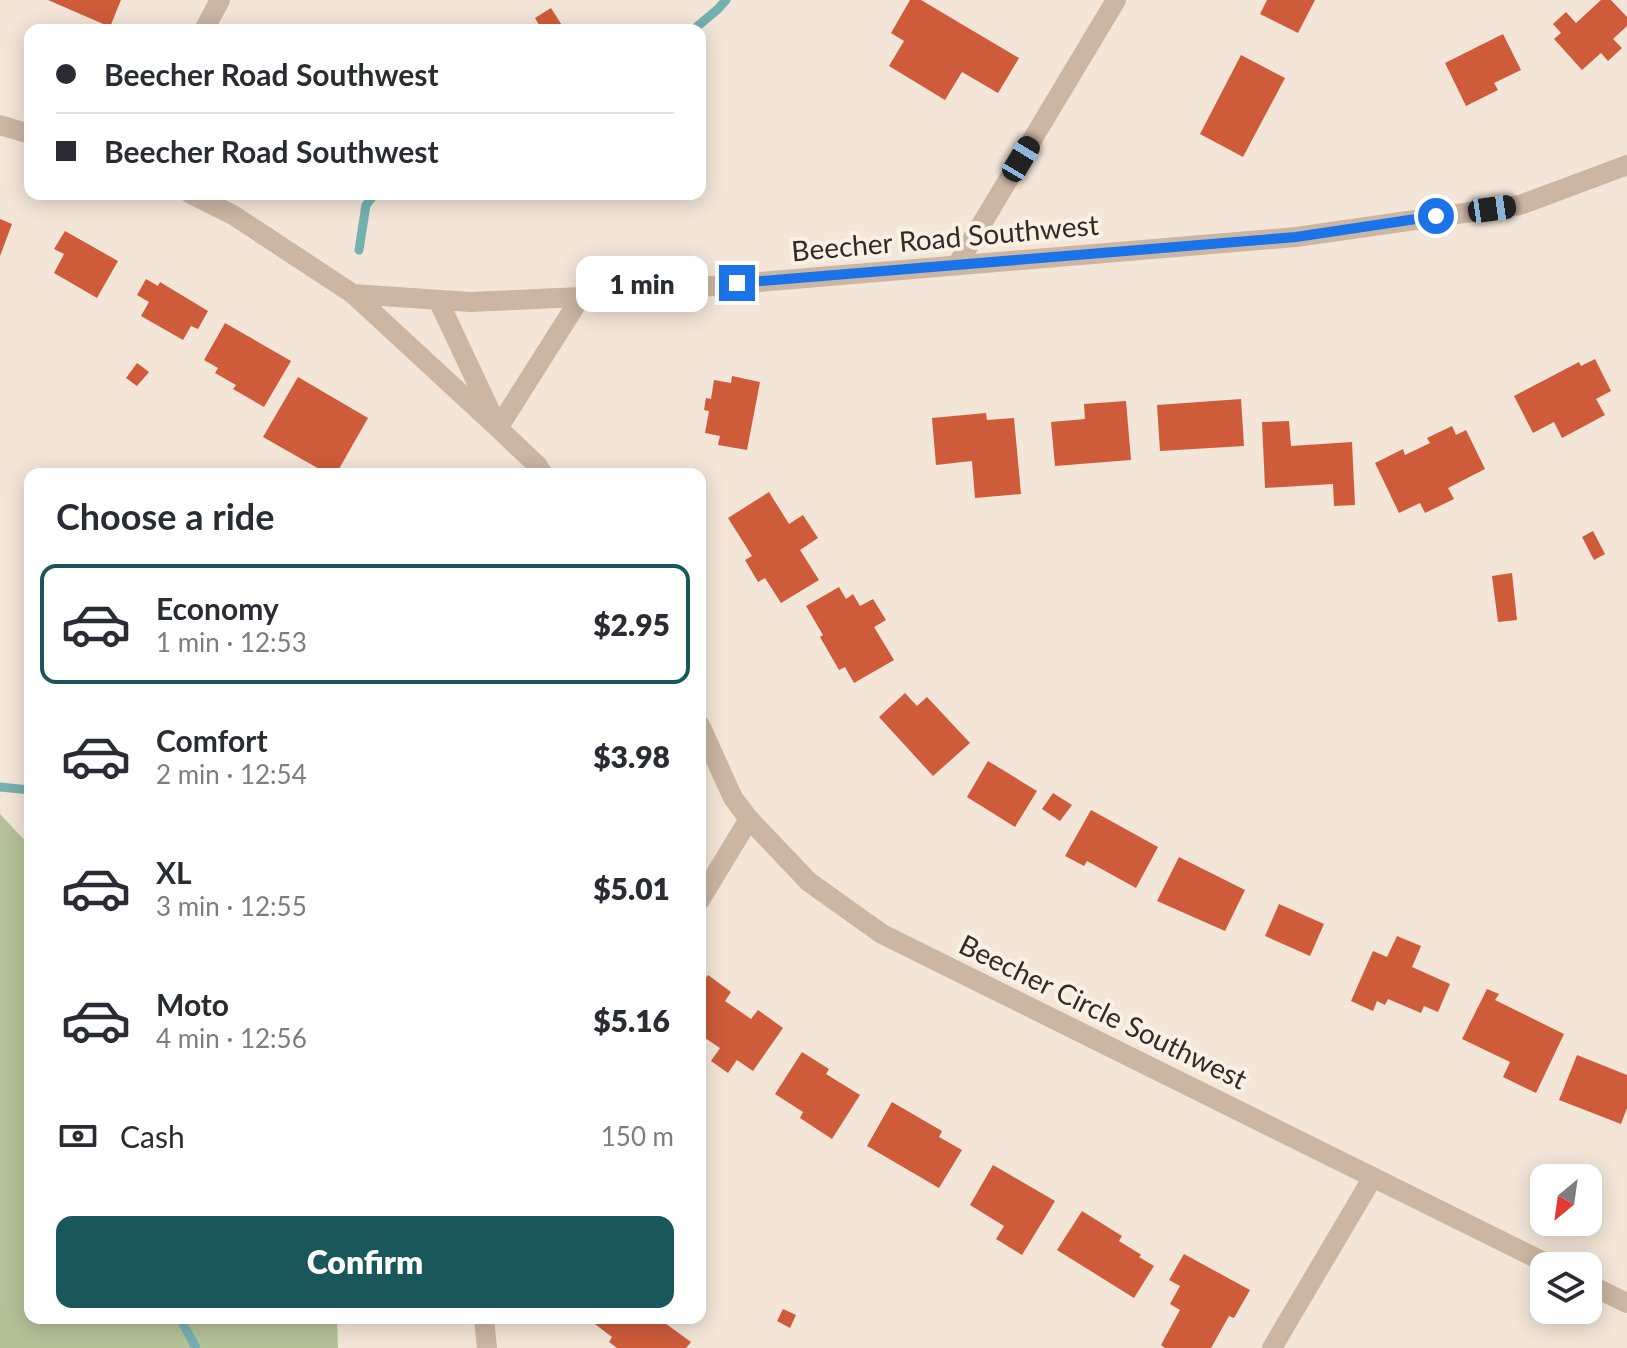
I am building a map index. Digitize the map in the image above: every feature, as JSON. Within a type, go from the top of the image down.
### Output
[{"type":"street","points":[[207,24],[220,0]]},
{"type":"street","points":[[957,265],[1116,0]]},
{"type":"street","points":[[0,125],[24,132]]},
{"type":"street","name":"Beecher Road Southwest","points":[[203,200],[233,215],[353,294],[470,302],[581,297],[1296,237],[1520,205],[1627,165]]},
{"type":"street","points":[[353,294],[539,468]]},
{"type":"street","points":[[498,428],[581,297]]},
{"type":"street","points":[[438,300],[498,428]]},
{"type":"street","name":"Beecher Circle Southwest","points":[[706,738],[733,798],[749,819],[809,882],[882,934],[1530,1255]]},
{"type":"street","points":[[706,890],[749,819]]},
{"type":"street","points":[[1272,1348],[1373,1177]]},
{"type":"street","points":[[1602,1291],[1627,1303]]},
{"type":"street","points":[[485,1324],[487,1348]]},
{"type":"green space","points":[[0,814],[24,840],[24,1324],[337,1324],[338,1348],[0,1348]]},
{"type":"building","points":[[48,0],[121,0],[111,24],[103,24]]},
{"type":"building","points":[[910,0],[921,0],[1019,58],[998,93],[962,72],[945,100],[889,66],[904,41],[891,33]]},
{"type":"building","points":[[1267,0],[1315,0],[1298,33],[1260,14]]},
{"type":"building","points":[[1601,0],[1611,0],[1627,17],[1627,26],[1613,39],[1622,48],[1608,61],[1601,53],[1582,70],[1554,39],[1561,33],[1553,24],[1566,12],[1576,23]]},
{"type":"building","points":[[551,8],[561,24],[538,24],[535,18]]},
{"type":"building","points":[[1503,34],[1521,70],[1494,83],[1498,90],[1466,106],[1445,63]]},
{"type":"building","points":[[1241,55],[1285,78],[1243,157],[1200,134]]},
{"type":"building","points":[[0,219],[12,224],[0,256]]},
{"type":"building","points":[[65,231],[118,261],[97,298],[54,273],[64,254],[54,249]]},
{"type":"building","points":[[146,279],[158,286],[160,282],[208,311],[198,329],[191,326],[183,340],[141,316],[149,302],[137,295]]},
{"type":"building","points":[[225,323],[291,361],[264,407],[233,389],[236,385],[215,373],[218,368],[204,360]]},
{"type":"building","points":[[1595,359],[1611,391],[1596,399],[1605,415],[1562,438],[1554,422],[1533,433],[1514,396],[1579,362],[1581,366]]},
{"type":"building","points":[[137,363],[149,372],[137,386],[126,378]]},
{"type":"building","points":[[732,376],[760,382],[747,450],[718,445],[720,436],[705,433],[709,411],[704,410],[706,398],[711,399],[714,380],[731,383]]},
{"type":"building","points":[[298,377],[368,418],[339,468],[317,468],[263,437]]},
{"type":"building","points":[[1241,399],[1244,446],[1160,451],[1157,405]]},
{"type":"building","points":[[1126,401],[1131,460],[1055,466],[1051,422],[1085,419],[1084,404]]},
{"type":"building","points":[[986,413],[987,420],[1014,418],[1021,494],[975,498],[972,461],[936,465],[932,418]]},
{"type":"building","points":[[1289,421],[1291,446],[1352,442],[1355,505],[1334,506],[1333,484],[1265,488],[1262,422]]},
{"type":"building","points":[[1452,426],[1456,435],[1466,430],[1485,469],[1448,488],[1454,499],[1425,513],[1420,503],[1399,513],[1375,463],[1403,449],[1405,455],[1430,443],[1427,438]]},
{"type":"building","points":[[769,492],[789,524],[803,515],[818,538],[800,550],[819,580],[781,603],[765,578],[758,582],[745,560],[752,556],[728,518]]},
{"type":"building","points":[[1593,531],[1605,554],[1594,560],[1582,537]]},
{"type":"building","points":[[1512,573],[1517,620],[1498,622],[1492,576]]},
{"type":"building","points":[[839,587],[846,599],[853,594],[860,606],[873,599],[886,620],[874,627],[894,660],[854,683],[845,667],[839,670],[806,606]]},
{"type":"building","points":[[905,693],[917,706],[927,697],[970,743],[933,776],[879,717]]},
{"type":"building","points":[[988,761],[1037,791],[1015,827],[967,797]]},
{"type":"building","points":[[1053,793],[1072,805],[1060,821],[1042,809]]},
{"type":"building","points":[[1091,810],[1158,847],[1136,888],[1087,861],[1084,866],[1065,856]]},
{"type":"building","points":[[1179,857],[1245,890],[1225,931],[1157,901]]},
{"type":"building","points":[[1279,904],[1324,924],[1310,956],[1265,936]]},
{"type":"building","points":[[1397,936],[1421,946],[1412,967],[1450,984],[1438,1012],[1424,1006],[1421,1013],[1388,999],[1385,1005],[1377,1001],[1373,1011],[1351,1001],[1373,951],[1387,957]]},
{"type":"building","points":[[708,975],[731,992],[725,1001],[751,1019],[758,1010],[783,1028],[753,1071],[737,1060],[728,1073],[711,1061],[720,1048],[706,1039]]},
{"type":"building","points":[[1487,989],[1499,994],[1495,1000],[1564,1034],[1536,1093],[1503,1077],[1510,1062],[1462,1039]]},
{"type":"building","points":[[802,1052],[829,1069],[826,1074],[860,1095],[832,1139],[800,1118],[803,1112],[775,1094]]},
{"type":"building","points":[[1577,1055],[1627,1075],[1627,1108],[1621,1124],[1559,1100]]},
{"type":"building","points":[[892,1102],[942,1131],[939,1137],[962,1150],[939,1188],[867,1146]]},
{"type":"building","points":[[993,1165],[1055,1201],[1022,1255],[996,1239],[1004,1226],[970,1205]]},
{"type":"building","points":[[1082,1211],[1122,1236],[1119,1241],[1154,1266],[1134,1298],[1057,1250]]},
{"type":"building","points":[[1184,1254],[1250,1290],[1234,1318],[1229,1316],[1211,1348],[1165,1348],[1161,1345],[1180,1310],[1170,1304],[1180,1286],[1169,1280]]},
{"type":"building","points":[[783,1309],[796,1315],[790,1328],[777,1321]]},
{"type":"building","points":[[595,1324],[666,1324],[691,1342],[686,1348],[617,1348],[609,1342],[612,1337]]},
{"type":"waterway","points":[[700,24],[726,0]]},
{"type":"waterway","points":[[359,250],[366,205],[370,200]]},
{"type":"waterway","points":[[0,787],[24,789]]},
{"type":"waterway","points":[[183,1324],[196,1348]]},
{"type":"route","points":[[737,283],[1296,237],[1436,216]]}]
